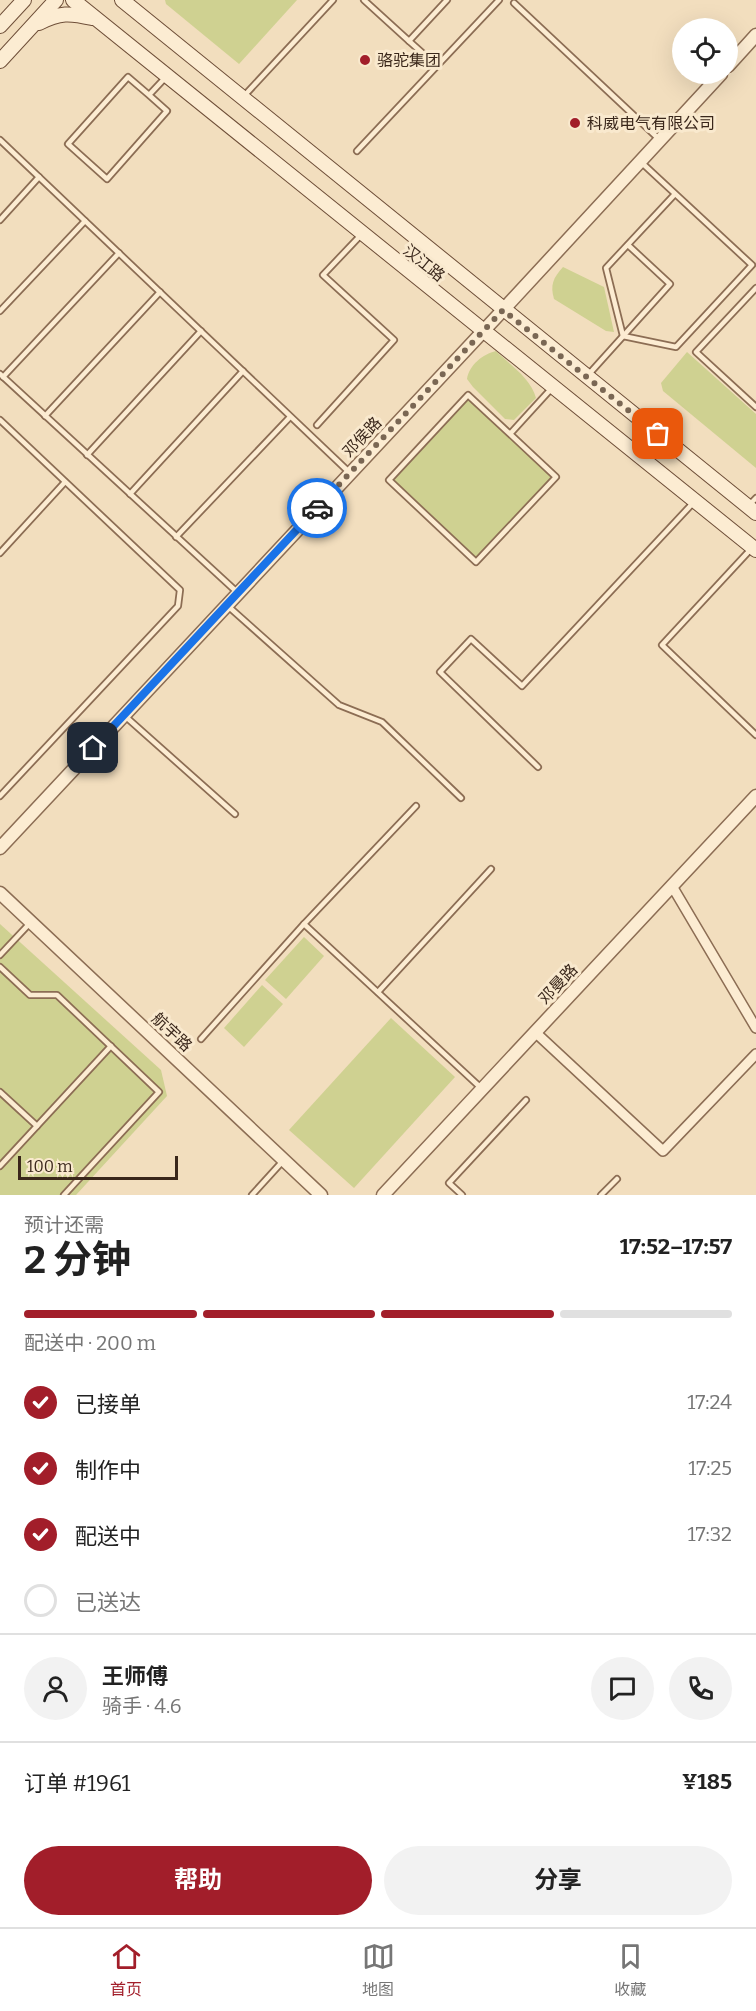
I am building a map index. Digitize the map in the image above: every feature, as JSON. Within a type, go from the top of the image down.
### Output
[{"type":"main road","points":[[0,26],[13,7],[24,0]]},
{"type":"main road","points":[[0,62],[56,0]]},
{"type":"main road","name":"汉江路","points":[[73,0],[754,548]]},
{"type":"main road","name":"汉江路","points":[[122,0],[586,377],[753,506]]},
{"type":"main road","points":[[32,27],[55,15],[72,13],[96,19]]},
{"type":"street","points":[[738,55],[756,35]]},
{"type":"street","name":"邓侯路","points":[[0,848],[712,84]]},
{"type":"street","name":"邓曼路","points":[[384,1195],[756,796]]},
{"type":"street","points":[[672,886],[756,1028]]},
{"type":"street","name":"航宇路","points":[[0,893],[321,1195]]},
{"type":"street","points":[[536,1032],[663,1151],[756,1053]]},
{"type":"lane","points":[[243,98],[333,0]]},
{"type":"lane","points":[[364,0],[437,66]]},
{"type":"lane","points":[[410,41],[447,0]]},
{"type":"lane","points":[[357,151],[499,0]]},
{"type":"lane","points":[[514,3],[660,140]]},
{"type":"lane","points":[[149,95],[166,76]]},
{"type":"lane","points":[[128,77],[149,95],[167,111],[107,178],[68,144],[128,77]]},
{"type":"lane","points":[[0,140],[350,473]]},
{"type":"lane","points":[[623,336],[676,347],[752,265],[640,161]]},
{"type":"lane","points":[[0,220],[39,177]]},
{"type":"lane","points":[[623,336],[606,268],[675,194]]},
{"type":"lane","points":[[0,311],[85,221]]},
{"type":"lane","points":[[316,425],[394,340],[323,275],[362,234]]},
{"type":"lane","points":[[586,377],[669,284],[628,245]]},
{"type":"lane","points":[[119,253],[2,376],[238,593]]},
{"type":"lane","points":[[756,288],[696,352],[756,406]]},
{"type":"lane","points":[[45,416],[160,292]]},
{"type":"lane","points":[[87,454],[201,331]]},
{"type":"lane","points":[[130,494],[243,371]]},
{"type":"lane","points":[[510,434],[553,387]]},
{"type":"lane","points":[[468,395],[510,434],[556,477],[476,562],[388,480],[468,395]]},
{"type":"lane","points":[[176,537],[290,417]]},
{"type":"lane","points":[[0,420],[180,590],[178,606],[0,796]]},
{"type":"lane","points":[[0,553],[65,482]]},
{"type":"lane","points":[[538,766],[440,672],[471,639],[522,686],[695,501]]},
{"type":"lane","points":[[754,548],[662,645],[756,735]]},
{"type":"lane","points":[[227,605],[339,705],[382,722],[461,798]]},
{"type":"lane","points":[[124,715],[235,814]]},
{"type":"lane","points":[[201,1039],[304,924],[416,806]]},
{"type":"lane","points":[[378,992],[491,869]]},
{"type":"lane","points":[[0,955],[31,922]]},
{"type":"lane","points":[[304,924],[482,1089]]},
{"type":"lane","points":[[0,967],[30,995],[57,995],[159,1092],[64,1195]]},
{"type":"lane","points":[[0,1166],[111,1046]]},
{"type":"lane","points":[[0,1092],[37,1126]]},
{"type":"lane","points":[[462,1195],[449,1183],[526,1100]]},
{"type":"lane","points":[[252,1195],[284,1160]]},
{"type":"lane","points":[[601,1195],[617,1179]]},
{"type":"green space","points":[[165,0],[297,0],[239,64],[166,4]]},
{"type":"green space","points":[[563,267],[604,287],[614,332],[606,331],[554,299],[553,282]]},
{"type":"green space","points":[[496,351],[525,378],[536,398],[514,420],[505,419],[467,379],[477,361]]},
{"type":"green space","points":[[687,352],[756,414],[756,468],[663,391],[661,383]]},
{"type":"green space","points":[[468,395],[556,477],[476,562],[389,480]]},
{"type":"green space","points":[[0,924],[161,1070],[167,1096],[76,1195],[0,1195]]},
{"type":"green space","points":[[304,937],[324,956],[286,999],[265,980]]},
{"type":"green space","points":[[262,985],[283,1004],[244,1047],[224,1028]]},
{"type":"green space","points":[[391,1018],[455,1077],[354,1188],[289,1130]]},
{"type":"way so far","points":[[317,508],[503,310],[658,434]]},
{"type":"place","name":"骆驼集团","points":[[365,60]]},
{"type":"place","name":"科威电气有限公司","points":[[575,123]]},
{"type":"route","points":[[93,748],[317,508]]}]
